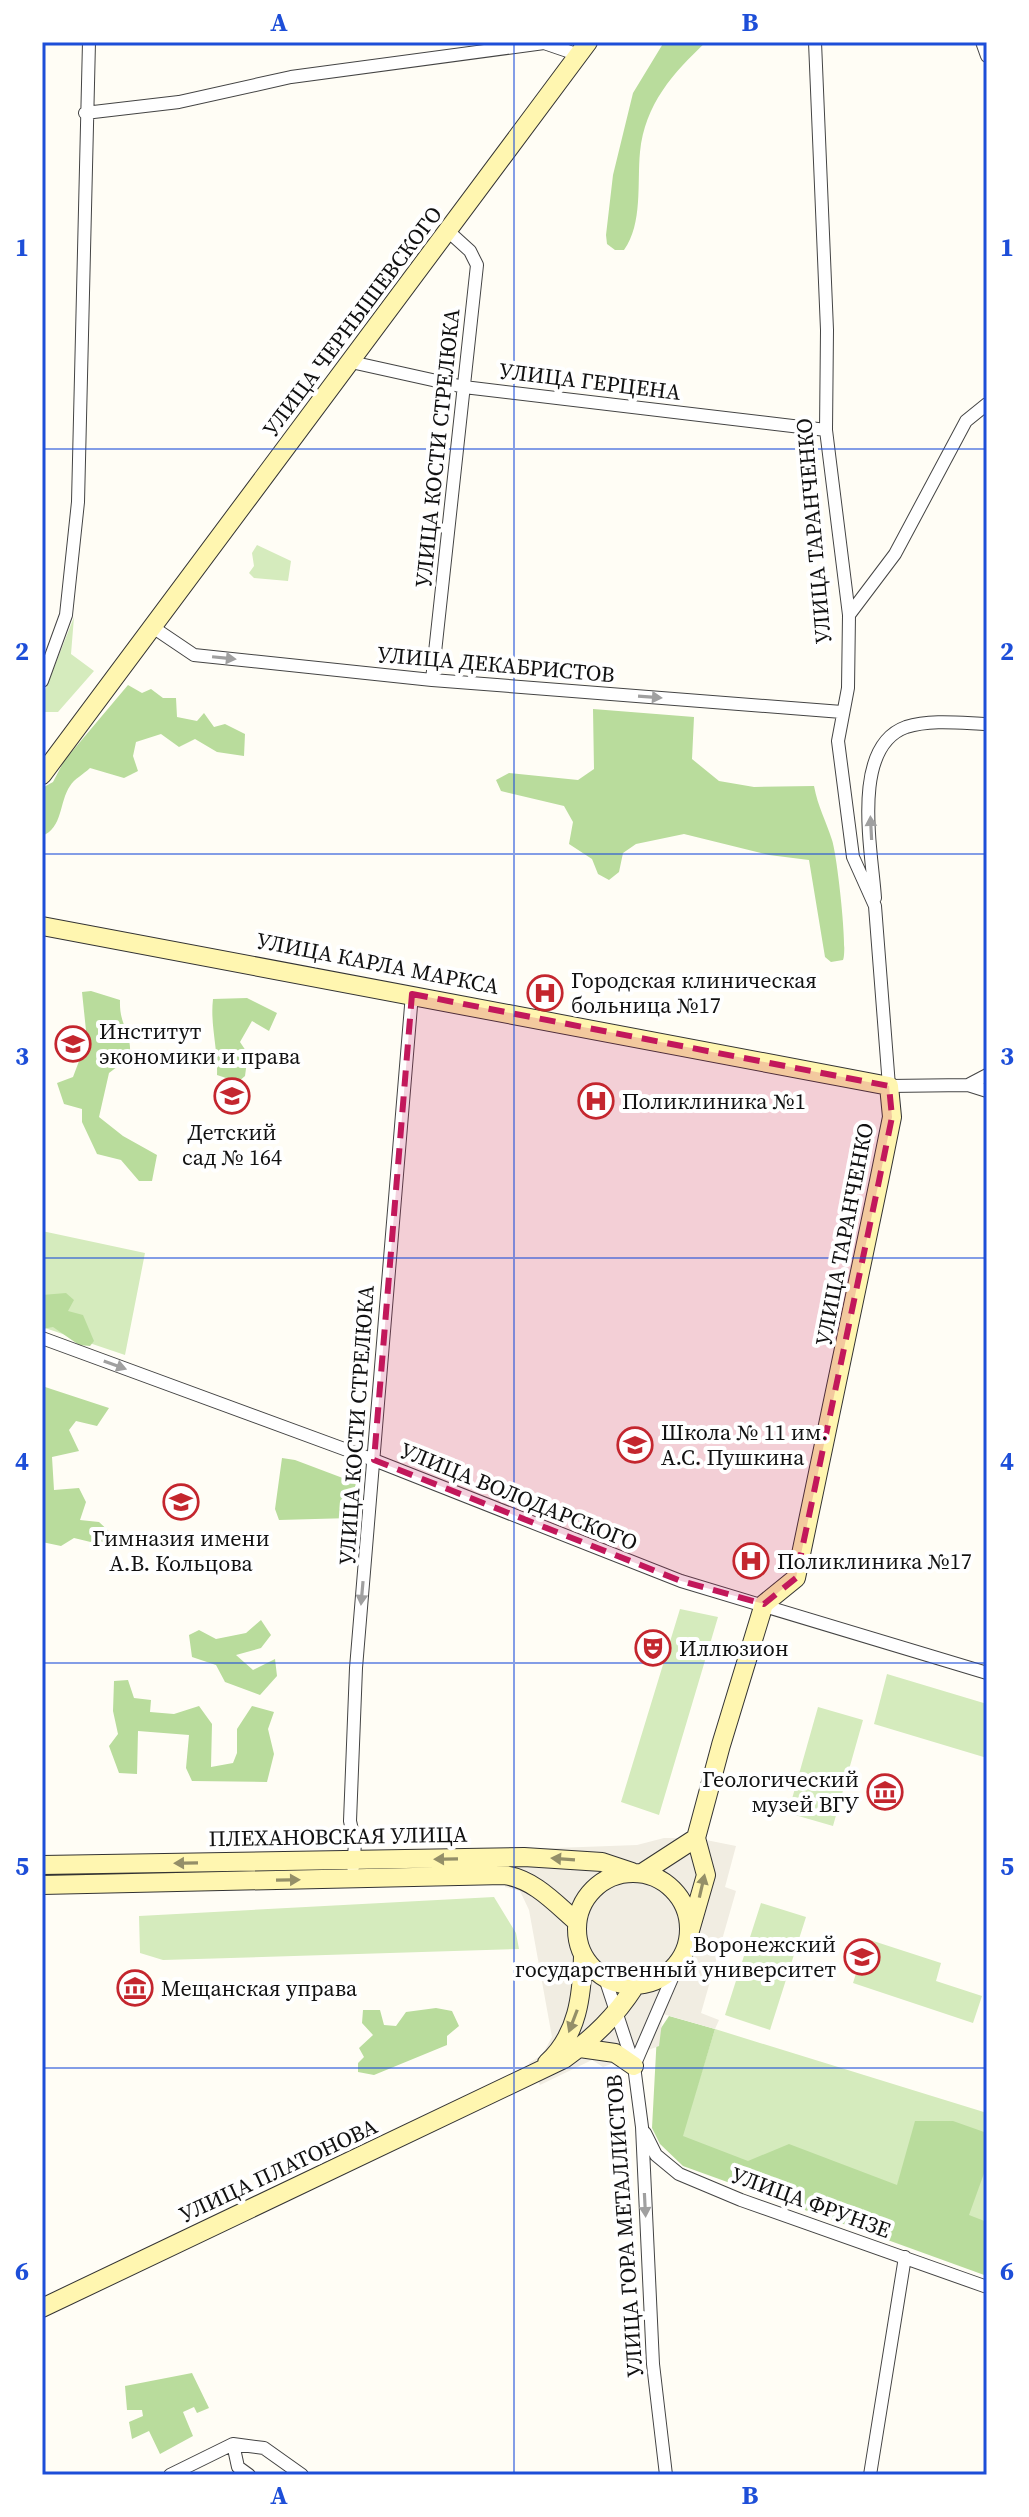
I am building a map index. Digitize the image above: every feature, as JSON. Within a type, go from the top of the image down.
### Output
[{"type":"street","points":[[42,681],[66,615],[78,502],[89,42]]},
{"type":"street","name":"УЛИЦА ТАРАНЧЕНКО","points":[[764,1604],[796,1578],[892,1117],[875,906],[853,857],[838,741],[848,688],[849,615],[826,430],[827,330],[815,42]]},
{"type":"street","points":[[982,42],[987,56]]},
{"type":"street","points":[[85,113],[179,102],[291,77],[544,43],[584,48]]},
{"type":"street","name":"УЛИЦА ЧЕРНЫШЕВСКОГО","points":[[42,775],[584,48]]},
{"type":"street","name":"УЛИЦА КОСТИ СТРЕЛЮКА","points":[[432,680],[477,265],[470,251],[448,231]]},
{"type":"street","name":"УЛИЦА ГЕРЦЕНА","points":[[351,362],[464,387],[826,430]]},
{"type":"street","points":[[849,615],[895,554],[966,421],[987,404]]},
{"type":"street","name":"УЛИЦА ДЕКАБРИСТОВ","points":[[154,628],[194,655],[432,680],[842,712]]},
{"type":"street","points":[[875,906],[868,786],[878,752],[889,736],[906,727],[926,723],[987,724]]},
{"type":"street","name":"УЛИЦА КАРЛА МАРКСА","points":[[42,926],[889,1086],[968,1085],[987,1075]]},
{"type":"street","name":"УЛИЦА КОСТИ СТРЕЛЮКА","points":[[353,1869],[350,1821],[356,1668],[412,994]]},
{"type":"street","points":[[968,1085],[987,1091]]},
{"type":"street","name":"УЛИЦА ВОЛОДАРСКОГО","points":[[42,1338],[374,1460],[681,1581],[987,1673]]},
{"type":"street","points":[[580,2048],[615,2053],[634,2066],[679,1962],[706,1875],[696,1838],[764,1604]]},
{"type":"street","points":[[679,1962],[656,1981],[635,1986],[605,1978],[583,1956],[577,1922],[586,1897],[606,1879],[637,1873],[696,1838]]},
{"type":"street","name":"ПЛЕХАНОВСКАЯ УЛИЦА","points":[[42,1885],[560,1858],[602,1862],[637,1873]]},
{"type":"street","name":"ПЛЕХАНОВСКАЯ УЛИЦА","points":[[42,1865],[353,1869],[516,1877],[537,1888],[577,1922]]},
{"type":"street","points":[[637,1873],[660,1879],[675,1892],[684,1904],[689,1934]]},
{"type":"street","name":"УЛИЦА ПЛАТОНОВА","points":[[535,2075],[558,2053],[574,2024],[582,1993],[583,1956]]},
{"type":"street","name":"УЛИЦА ГОРА МЕТАЛЛИСТОВ","points":[[605,1978],[634,2066],[642,2127],[653,2364],[666,2475]]},
{"type":"street","name":"УЛИЦА ПЛАТОНОВА","points":[[42,2308],[535,2075],[580,2048],[618,2013],[635,1986]]},
{"type":"street","name":"УЛИЦА ФРУНЗЕ","points":[[642,2127],[656,2155],[679,2174],[741,2200],[987,2287]]},
{"type":"street","points":[[870,2475],[905,2257]]},
{"type":"street","points":[[233,2444],[238,2467],[249,2475]]},
{"type":"street","points":[[170,2475],[233,2444],[264,2448],[302,2475]]},
{"type":"highlighted area","points":[[412,994],[889,1086],[892,1117],[796,1578],[764,1604],[681,1581],[374,1460]]},
{"type":"green space","points":[[664,42],[706,42],[682,66],[654,104],[640,152],[634,228],[624,250],[615,250],[607,244],[606,235],[613,175],[633,93]]},
{"type":"green space","points":[[257,545],[291,561],[288,581],[254,578],[249,573],[254,566],[252,553]]},
{"type":"green space","points":[[74,617],[71,654],[94,671],[58,712],[42,712],[42,698]]},
{"type":"green space","points":[[128,685],[142,693],[151,689],[163,698],[176,698],[177,717],[197,721],[204,713],[214,727],[225,724],[245,734],[244,756],[217,752],[195,739],[179,747],[161,734],[136,742],[133,756],[138,771],[124,778],[90,768],[72,783],[54,827],[42,836],[42,788],[53,782],[64,761]]},
{"type":"green space","points":[[593,709],[694,717],[692,759],[719,781],[754,787],[814,786],[834,849],[843,922],[843,960],[831,962],[825,957],[809,860],[769,855],[684,834],[636,844],[623,853],[619,872],[609,880],[598,874],[592,859],[569,844],[573,822],[564,806],[501,791],[496,780],[509,773],[578,780],[594,769]]},
{"type":"green space","points":[[91,991],[120,1000],[130,1048],[130,1057],[109,1073],[99,1117],[123,1136],[157,1155],[152,1181],[139,1181],[121,1160],[97,1154],[82,1122],[82,1109],[64,1104],[57,1083],[73,1077],[87,1040],[82,992]]},
{"type":"green space","points":[[247,998],[277,1013],[269,1031],[252,1021],[240,1042],[248,1054],[245,1076],[238,1082],[217,1075],[213,999]]},
{"type":"green space","points":[[42,1231],[145,1253],[125,1355],[42,1327]]},
{"type":"green space","points":[[66,1293],[74,1300],[68,1311],[83,1315],[94,1341],[90,1346],[79,1345],[53,1327],[42,1329],[42,1295]]},
{"type":"green space","points":[[42,1386],[109,1408],[97,1426],[76,1421],[69,1430],[79,1451],[52,1457],[54,1490],[79,1488],[86,1502],[80,1520],[99,1522],[114,1536],[103,1545],[74,1538],[61,1546],[42,1542]]},
{"type":"green space","points":[[282,1458],[356,1483],[351,1518],[279,1520],[275,1509]]},
{"type":"green space","points":[[680,1609],[718,1617],[659,1815],[621,1802]]},
{"type":"green space","points":[[261,1620],[271,1635],[261,1648],[236,1655],[253,1670],[275,1659],[277,1676],[260,1695],[225,1682],[216,1665],[192,1657],[189,1635],[199,1630],[216,1639],[246,1633]]},
{"type":"green space","points":[[887,1674],[987,1704],[987,1758],[874,1724]]},
{"type":"green space","points":[[128,1680],[134,1698],[151,1700],[150,1712],[174,1714],[199,1706],[212,1724],[211,1767],[233,1763],[237,1753],[237,1729],[252,1706],[274,1712],[268,1729],[274,1754],[267,1782],[192,1781],[186,1768],[189,1735],[138,1731],[137,1774],[119,1773],[109,1746],[118,1734],[113,1711],[114,1681]]},
{"type":"green space","points":[[818,1707],[863,1720],[833,1826],[788,1813]]},
{"type":"green space","points":[[494,1897],[516,1933],[519,1949],[163,1960],[140,1953],[139,1916]]},
{"type":"green space","points":[[761,1903],[806,1917],[770,2030],[725,2015]]},
{"type":"green space","points":[[867,1939],[941,1963],[936,1981],[982,1996],[973,2023],[853,1983]]},
{"type":"green space","points":[[436,2008],[452,2011],[459,2026],[447,2036],[447,2045],[374,2075],[358,2072],[358,2063],[364,2057],[359,2048],[373,2035],[362,2023],[363,2010],[380,2010],[384,2025],[396,2026],[406,2012]]},
{"type":"green space","points":[[669,2016],[715,2029],[683,2136],[748,2161],[789,2144],[897,2185],[915,2121],[953,2121],[987,2133],[987,2165],[969,2215],[987,2222],[987,2276],[683,2166],[660,2144],[652,2128],[657,2034]]},
{"type":"green space","points":[[715,2029],[987,2113],[987,2247],[728,2161],[682,2136]]},
{"type":"green space","points":[[192,2373],[209,2408],[197,2413],[194,2407],[183,2412],[193,2436],[160,2454],[149,2431],[132,2439],[129,2422],[143,2416],[142,2410],[127,2410],[125,2386]]},
{"type":"shaded area","points":[[664,1838],[696,1838],[736,1846],[725,1887],[736,1891],[701,2013],[719,2020],[715,2029],[663,2014],[659,2046],[603,2067],[592,2060],[540,2085],[529,2063],[542,2055],[552,2037],[529,1910],[520,1891],[505,1887],[504,1850],[637,1845]]},
{"type":"place","name":"Городская клиническая больница №17","points":[[545,993]]},
{"type":"place","name":"Институт экономики и права","points":[[73,1044]]},
{"type":"place","name":"Детский сад № 164","points":[[232,1096]]},
{"type":"place","name":"Поликлиника №1","points":[[596,1101]]},
{"type":"place","name":"Школа № 11 им. А.С. Пушкина","points":[[635,1445]]},
{"type":"place","name":"Гимназия имени А.В. Кольцова","points":[[181,1502]]},
{"type":"place","name":"Поликлиника №17","points":[[751,1561]]},
{"type":"place","name":"Иллюзион","points":[[653,1648]]},
{"type":"place","name":"Геологический музей ВГУ","points":[[885,1792]]},
{"type":"place","name":"Воронежский государственный университет","points":[[862,1957]]},
{"type":"place","name":"Мещанская управа","points":[[135,1988]]}]
